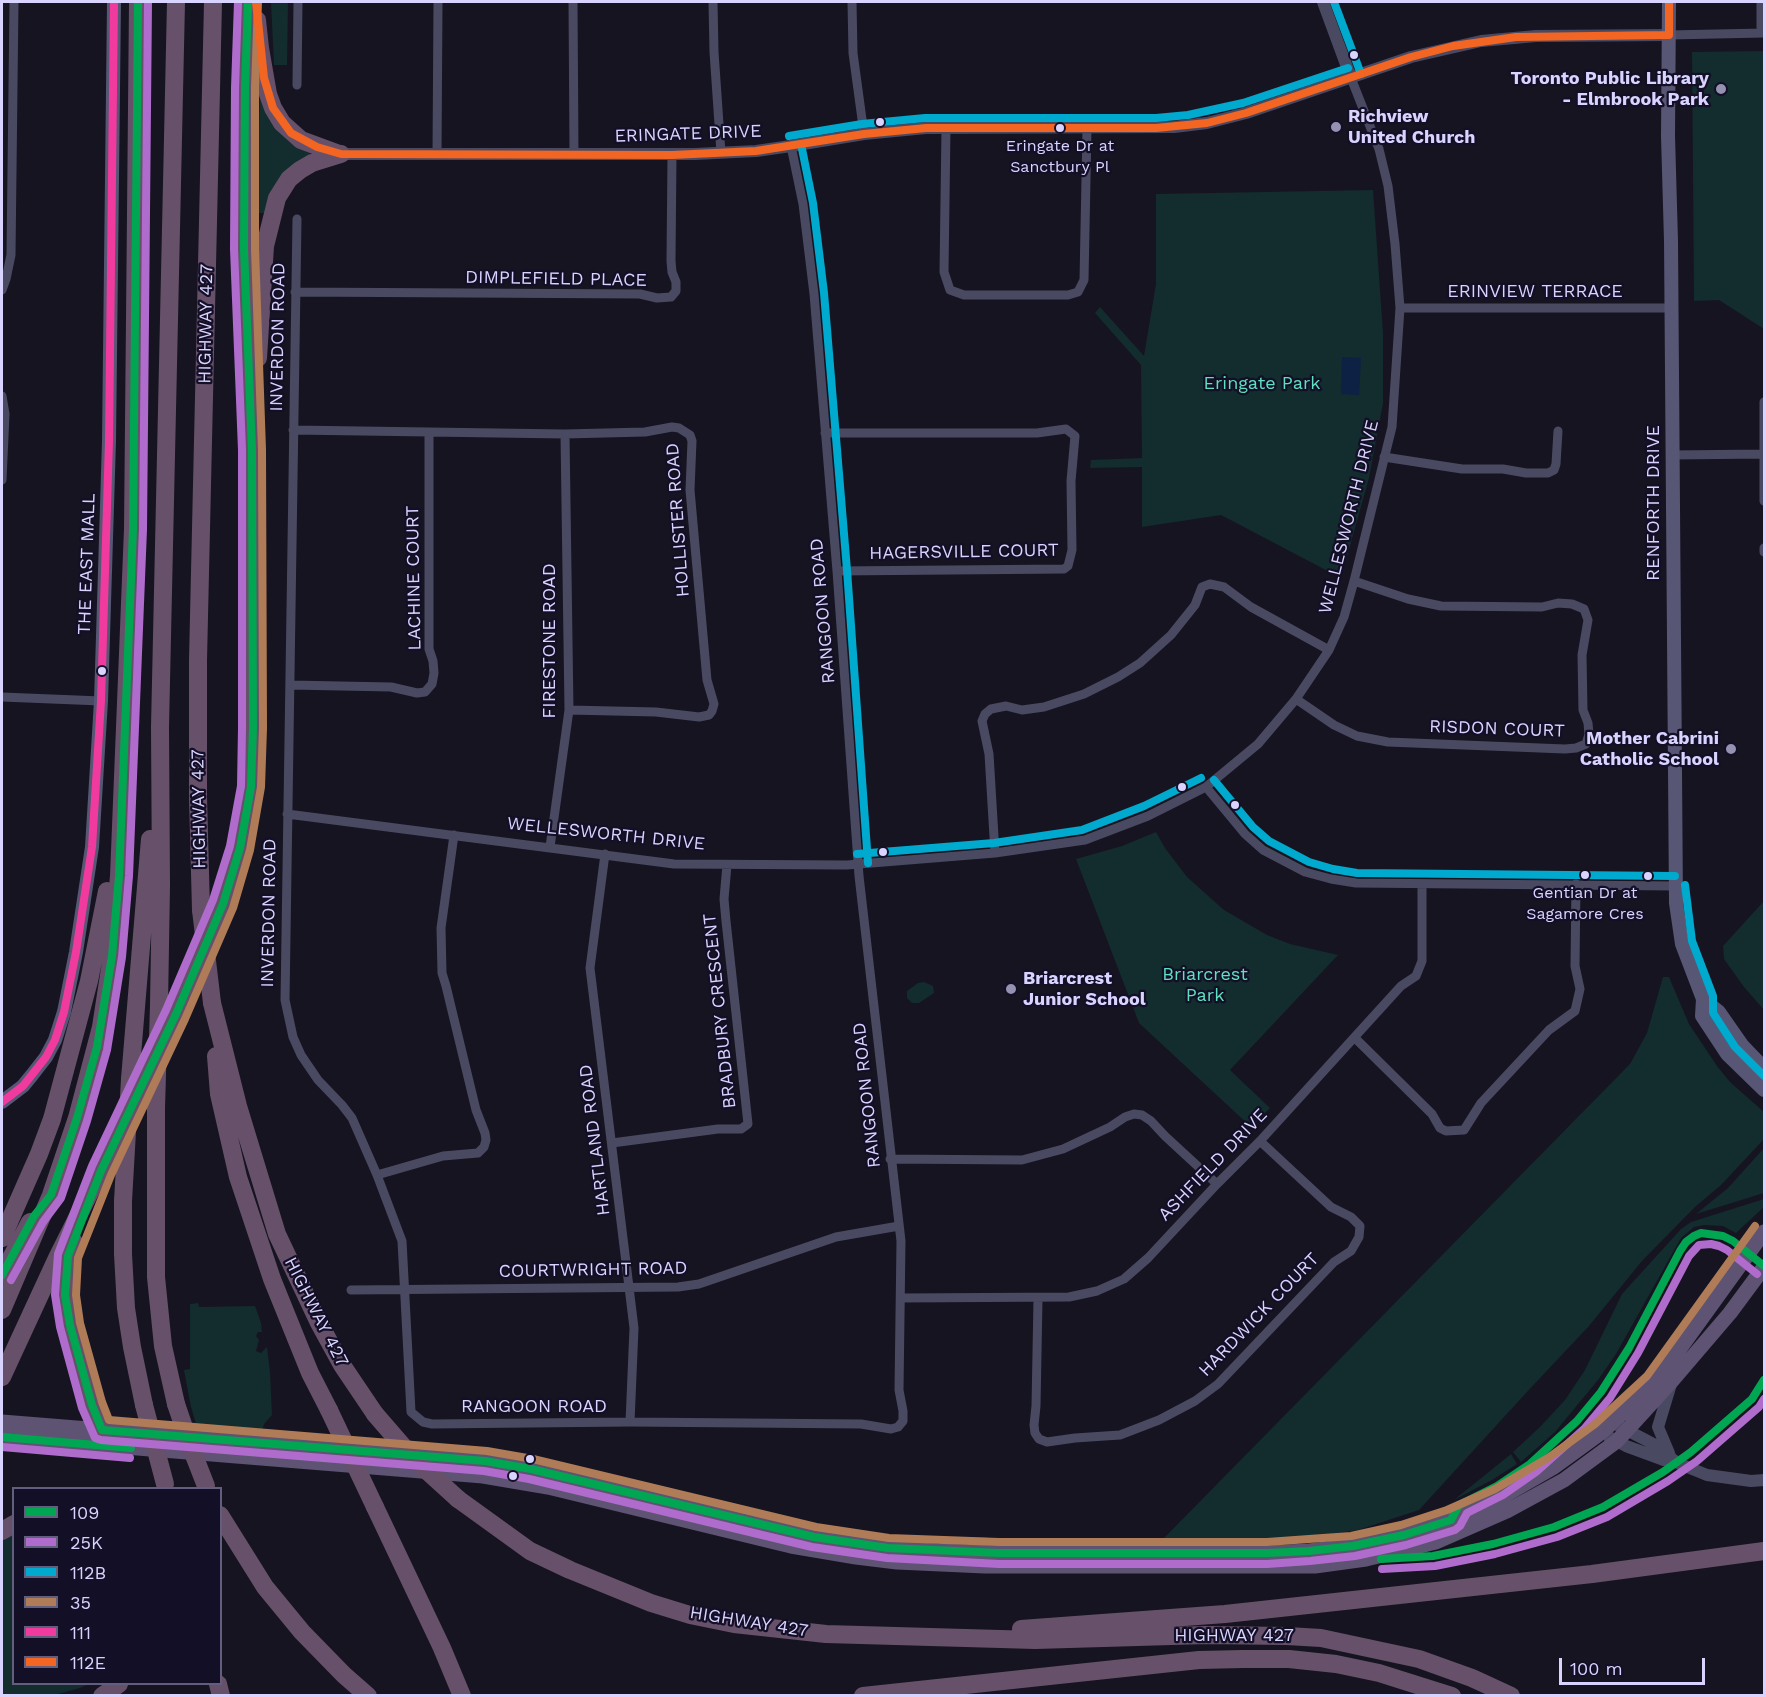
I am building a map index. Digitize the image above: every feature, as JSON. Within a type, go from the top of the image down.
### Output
[{"type":"highway","points":[[2,1310],[51,1195],[77,1118],[101,1027],[115,917],[133,529],[138,2]]},
{"type":"highway","name":"HIGHWAY 427","points":[[176,2],[160,727],[161,886],[155,1187],[156,1288],[163,1346],[176,1404],[207,1487]]},
{"type":"highway","name":"HIGHWAY 427","points":[[213,2],[198,660],[201,910],[212,1002],[238,1106],[277,1234],[319,1323],[342,1365],[375,1414],[414,1459],[458,1499],[530,1551],[611,1588],[690,1615],[734,1624],[783,1630],[863,1635],[1035,1640],[1206,1635],[1321,1638],[1410,1657],[1472,1678],[1511,1695]]},
{"type":"highway","points":[[2,1377],[201,960],[230,887],[244,829],[251,788],[253,744],[252,450],[244,249],[248,2]]},
{"type":"highway","points":[[256,2],[264,78],[273,108],[282,123],[301,140],[341,154]]},
{"type":"highway","points":[[252,450],[264,246],[277,198],[290,179],[300,170],[312,163],[341,154]]},
{"type":"highway","points":[[160,727],[130,1079],[123,1201],[123,1254],[126,1308],[132,1347],[165,1486]]},
{"type":"highway","points":[[2,1238],[52,1119],[72,1049],[100,928],[123,773]]},
{"type":"highway","points":[[212,1002],[219,1094],[238,1177],[272,1279],[310,1373],[442,1648],[462,1695]]},
{"type":"highway","points":[[101,1171],[68,1256],[66,1295],[70,1325],[92,1405],[102,1430]]},
{"type":"highway","points":[[2,1275],[34,1216],[51,1195]]},
{"type":"highway","points":[[222,1518],[265,1587],[302,1632],[344,1675],[368,1695]]},
{"type":"highway","points":[[939,1636],[1225,1614],[1592,1574],[1764,1551]]},
{"type":"highway","points":[[1592,1574],[1764,1564]]},
{"type":"highway","points":[[863,1695],[1187,1662],[1243,1659],[1289,1659],[1336,1664],[1379,1672],[1452,1695]]},
{"type":"highway","points":[[102,1695],[116,1685]]},
{"type":"main road","name":"THE EAST MALL","points":[[2,1102],[23,1086],[46,1057],[55,1040],[64,1012],[76,952],[92,847],[101,701],[109,441],[114,2]]},
{"type":"main road","name":"RENFORTH DRIVE","points":[[1669,2],[1675,886],[1682,944],[1703,999],[1719,1012],[1742,1045],[1764,1068]]},
{"type":"main road","name":"RENFORTH DRIVE","points":[[1703,999],[1702,1016],[1727,1054],[1764,1090]]},
{"type":"main road","points":[[2,1422],[485,1461],[559,1475],[803,1534],[888,1548],[999,1552],[1267,1553],[1309,1551],[1353,1546],[1404,1535],[1451,1520],[1500,1498],[1554,1467],[1607,1427],[1655,1383],[1761,1237]]},
{"type":"main road","points":[[2,1437],[483,1476],[566,1491],[827,1553],[897,1562],[985,1566],[1315,1566],[1366,1559],[1436,1542],[1507,1511],[1564,1480],[1621,1436],[1671,1382],[1746,1293],[1764,1267]]},
{"type":"street","points":[[2,290],[11,255],[14,2]]},
{"type":"street","points":[[297,85],[298,2]]},
{"type":"street","points":[[437,154],[438,2]]},
{"type":"street","points":[[573,2],[574,154]]},
{"type":"street","points":[[713,2],[721,153]]},
{"type":"street","points":[[852,2],[853,53],[864,134]]},
{"type":"street","name":"WELLESWORTH DRIVE","points":[[287,813],[674,864],[858,864],[995,853],[1085,840],[1148,816],[1206,787],[1258,744],[1296,699],[1329,650],[1344,617],[1392,427],[1400,308],[1388,186],[1379,148],[1323,2]]},
{"type":"street","points":[[1669,35],[1763,33],[1761,2]]},
{"type":"street","name":"ERINGATE DRIVE","points":[[341,154],[721,153],[791,147],[864,134],[946,128],[1155,128],[1207,123],[1246,113],[1432,51],[1488,40],[1559,36],[1669,35]]},
{"type":"street","points":[[946,128],[944,272],[950,290],[964,295],[1068,295],[1078,292],[1083,280],[1087,128]]},
{"type":"street","name":"RANGOON ROAD","points":[[405,1289],[411,1412],[423,1422],[432,1424],[630,1422],[861,1424],[891,1429],[898,1427],[903,1420],[899,1390],[901,1298],[899,1226],[858,864],[837,571],[810,255],[803,204],[791,147]]},
{"type":"street","name":"DIMPLEFIELD PLACE","points":[[295,292],[631,294],[657,298],[671,297],[676,291],[671,261],[672,154]]},
{"type":"street","name":"INVERDON ROAD","points":[[297,219],[287,813],[285,979],[287,1018],[301,1055],[318,1080],[352,1118],[377,1175],[402,1242],[405,1289]]},
{"type":"street","name":"ERINVIEW TERRACE","points":[[1400,308],[1671,308]]},
{"type":"street","points":[[2,396],[5,414],[2,480]]},
{"type":"street","points":[[1764,402],[1764,501]]},
{"type":"street","name":"HOLLISTER ROAD","points":[[293,430],[565,434],[645,432],[672,427],[679,428],[690,435],[692,441],[690,490],[707,680],[714,704],[709,715],[699,717],[656,712],[569,710]]},
{"type":"street","name":"HAGERSVILLE COURT","points":[[825,433],[1037,433],[1066,429],[1074,436],[1071,481],[1072,550],[1068,566],[1064,569],[837,571]]},
{"type":"street","points":[[1384,457],[1462,469],[1503,469],[1526,473],[1548,473],[1554,470],[1556,464],[1558,431]]},
{"type":"street","name":"LACHINE COURT","points":[[290,685],[391,687],[417,693],[425,692],[432,684],[434,661],[429,649],[429,432]]},
{"type":"street","name":"FIRESTONE ROAD","points":[[550,847],[569,710],[565,434]]},
{"type":"street","points":[[1672,455],[1764,454]]},
{"type":"street","name":"RISDON COURT","points":[[1296,699],[1344,730],[1358,736],[1388,742],[1565,749],[1586,744],[1589,734],[1583,710],[1582,655],[1588,620],[1584,609],[1572,604],[1558,603],[1542,607],[1441,606],[1408,599],[1354,581]]},
{"type":"street","points":[[995,853],[990,754],[982,721],[991,709],[1006,706],[1022,710],[1044,707],[1084,694],[1110,681],[1140,663],[1157,648],[1195,605],[1202,587],[1210,584],[1224,587],[1251,607],[1329,650]]},
{"type":"street","points":[[2,697],[101,701]]},
{"type":"street","points":[[1206,787],[1238,827],[1263,850],[1305,872],[1356,883],[1675,886]]},
{"type":"street","points":[[377,1175],[443,1156],[478,1152],[484,1147],[486,1140],[476,1110],[442,973],[441,928],[454,835]]},
{"type":"street","name":"HARTLAND ROAD","points":[[605,854],[590,968],[634,1328],[630,1422]]},
{"type":"street","name":"BRADBURY CRESCENT","points":[[612,1143],[718,1129],[741,1129],[748,1124],[726,921],[724,885],[727,865]]},
{"type":"street","name":"ASHFIELD DRIVE","points":[[901,1298],[1038,1299],[1085,1295],[1124,1279],[1149,1258],[1216,1184],[1260,1141],[1401,986],[1416,976],[1421,969],[1423,940],[1422,884]]},
{"type":"street","points":[[1355,1038],[1432,1114],[1440,1128],[1446,1131],[1464,1130],[1480,1103],[1549,1030],[1575,1011],[1580,989],[1575,966],[1576,884]]},
{"type":"street","points":[[890,1159],[1022,1160],[1063,1149],[1134,1114],[1142,1115],[1151,1121],[1216,1184]]},
{"type":"street","name":"HARDWICK COURT","points":[[1038,1299],[1034,1425],[1039,1439],[1047,1442],[1075,1437],[1120,1435],[1159,1420],[1195,1401],[1218,1384],[1334,1262],[1351,1251],[1359,1237],[1360,1226],[1351,1217],[1331,1207],[1260,1141]]},
{"type":"street","name":"COURTWRIGHT ROAD","points":[[351,1290],[678,1287],[699,1284],[836,1237],[899,1226]]},
{"type":"street","points":[[1671,1382],[1658,1427],[1672,1459]]},
{"type":"street","points":[[1607,1427],[1621,1436],[1665,1450],[1672,1459],[1689,1468],[1717,1477],[1751,1481],[1764,1480]]},
{"type":"green space","points":[[271,2],[288,2],[287,65],[274,65]]},
{"type":"green space","points":[[1764,51],[1764,329],[1719,300],[1694,301],[1692,52]]},
{"type":"green space","points":[[260,84],[310,150],[310,159],[264,213],[257,213]]},
{"type":"green space","name":"Eringate Park","points":[[1373,190],[1383,333],[1383,403],[1369,478],[1341,578],[1221,515],[1142,527],[1142,467],[1090,468],[1091,460],[1142,458],[1141,365],[1095,313],[1100,307],[1144,356],[1156,284],[1156,194]]},
{"type":"green space","name":"Briarcrest Park","points":[[1156,832],[1187,877],[1224,910],[1267,935],[1290,944],[1338,955],[1230,1070],[1270,1108],[1251,1127],[1139,1023],[1076,859],[1122,846]]},
{"type":"green space","points":[[1764,901],[1764,1010],[1724,959],[1723,946]]},
{"type":"green space","points":[[1663,977],[1669,977],[1689,1024],[1717,1066],[1730,1082],[1764,1112],[1764,1139],[1721,1185],[1695,1207],[1642,1261],[1589,1326],[1419,1510],[1358,1530],[1297,1539],[1231,1539],[1200,1542],[1164,1538],[1630,1064],[1647,1033]]},
{"type":"green space","points":[[924,982],[933,986],[934,993],[919,1003],[912,1003],[907,998],[907,991],[918,983]]},
{"type":"green space","points":[[1764,1148],[1764,1193],[1696,1214],[1728,1188]]},
{"type":"green space","points":[[1764,1199],[1764,1207],[1736,1233],[1723,1226],[1704,1225],[1694,1227],[1681,1238],[1616,1354],[1598,1380],[1555,1432],[1521,1462],[1513,1452],[1565,1400],[1585,1370],[1622,1294],[1681,1229],[1691,1222]]},
{"type":"green space","points":[[198,1303],[199,1307],[255,1306],[262,1332],[258,1332],[256,1336],[259,1340],[256,1351],[261,1353],[267,1347],[270,1372],[272,1415],[264,1424],[262,1432],[197,1427],[184,1370],[190,1369],[190,1304]]},
{"type":"green space","points":[[424,1448],[468,1448],[512,1455],[513,1458],[427,1451]]},
{"type":"green space","points":[[1511,1454],[1517,1464],[1454,1500]]},
{"type":"green space","points":[[800,1529],[905,1537],[984,1537],[1029,1546],[1061,1542],[1151,1540],[1163,1546],[1061,1548],[897,1544]]},
{"type":"green space","points":[[12,1533],[12,1685],[87,1685],[54,1695],[2,1696],[2,1539]]},
{"type":"water","points":[[1342,357],[1361,358],[1359,395],[1341,394]]},
{"type":"transit line","name":"111","points":[[2,1102],[23,1086],[46,1057],[55,1040],[64,1012],[76,952],[92,847],[101,701],[109,441],[114,2]]},
{"type":"transit line","name":"109","points":[[2,1275],[34,1216],[51,1195],[77,1118],[97,1047],[112,956],[119,876],[133,529],[138,2]]},
{"type":"transit line","name":"25K","points":[[11,1280],[43,1222],[61,1198],[87,1121],[107,1050],[122,957],[129,876],[143,529],[148,2]]},
{"type":"transit line","name":"25K","points":[[238,2],[234,249],[242,450],[241,786],[230,846],[213,900],[166,1010],[92,1166],[58,1254],[55,1295],[60,1327],[82,1408],[95,1438],[484,1471],[529,1479],[812,1547],[887,1558],[999,1564],[1267,1564],[1310,1561],[1355,1556],[1406,1545],[1455,1530],[1467,1513],[1503,1495],[1536,1472],[1584,1429],[1610,1398],[1638,1353],[1689,1256],[1699,1245],[1719,1246],[1757,1274]]},
{"type":"transit line","name":"109","points":[[248,2],[244,249],[252,450],[253,728],[251,787],[240,848],[223,904],[176,1014],[101,1171],[68,1256],[65,1295],[70,1325],[92,1405],[102,1430],[485,1461],[531,1469],[814,1537],[888,1548],[999,1553],[1309,1551],[1353,1546],[1404,1535],[1451,1520],[1459,1505],[1497,1486],[1530,1464],[1577,1421],[1601,1392],[1629,1348],[1680,1251],[1694,1236],[1701,1233],[1723,1236],[1733,1241],[1764,1266]]},
{"type":"transit line","name":"112E","points":[[256,2],[264,78],[273,108],[291,133],[317,147],[341,154],[672,155],[756,151],[864,134],[926,128],[1156,128],[1207,123],[1246,113],[1411,57],[1453,46],[1516,37],[1669,35],[1669,2]]},
{"type":"transit line","name":"35","points":[[258,2],[255,88],[255,249],[262,450],[263,728],[261,787],[250,850],[233,908],[185,1019],[111,1175],[78,1258],[76,1295],[80,1323],[109,1420],[487,1451],[533,1459],[816,1527],[889,1538],[999,1542],[1267,1542],[1351,1536],[1401,1525],[1447,1510],[1495,1489],[1548,1458],[1595,1424],[1647,1376],[1755,1226]]},
{"type":"transit line","name":"112B","points":[[1334,2],[1361,74]]},
{"type":"transit line","name":"112B","points":[[789,136],[862,124],[925,118],[1156,118],[1188,115],[1243,103],[1348,68]]},
{"type":"transit line","name":"112B","points":[[801,144],[813,203],[824,293],[868,863]]},
{"type":"transit line","name":"112B","points":[[857,854],[994,843],[1082,830],[1144,806],[1201,778]]},
{"type":"transit line","name":"112B","points":[[1214,780],[1253,827],[1269,841],[1309,862],[1333,869],[1357,873],[1675,876]]},
{"type":"transit line","name":"112B","points":[[1685,885],[1692,941],[1713,996],[1713,1013],[1735,1047],[1764,1076]]},
{"type":"transit line","name":"109","points":[[1381,1559],[1433,1556],[1493,1544],[1554,1527],[1603,1507],[1663,1472],[1691,1452],[1752,1399],[1764,1380]]},
{"type":"transit line","name":"25K","points":[[1382,1569],[1435,1566],[1495,1554],[1557,1537],[1607,1517],[1697,1461],[1759,1407],[1764,1399]]},
{"type":"transit line","name":"109","points":[[2,1437],[131,1448]]},
{"type":"transit line","name":"25K","points":[[2,1447],[130,1458]]},
{"type":"place","name":"Toronto Public Library - Elmbrook Park","points":[[1721,89]]},
{"type":"place","name":"Richview United Church","points":[[1336,127]]},
{"type":"place","name":"Eringate Dr at Sanctbury Pl","points":[[1060,128]]},
{"type":"place","name":"Mother Cabrini Catholic School","points":[[1731,749]]},
{"type":"place","name":"Gentian Dr at Sagamore Cres","points":[[1585,875]]},
{"type":"place","name":"Briarcrest Junior School","points":[[1011,989]]}]
